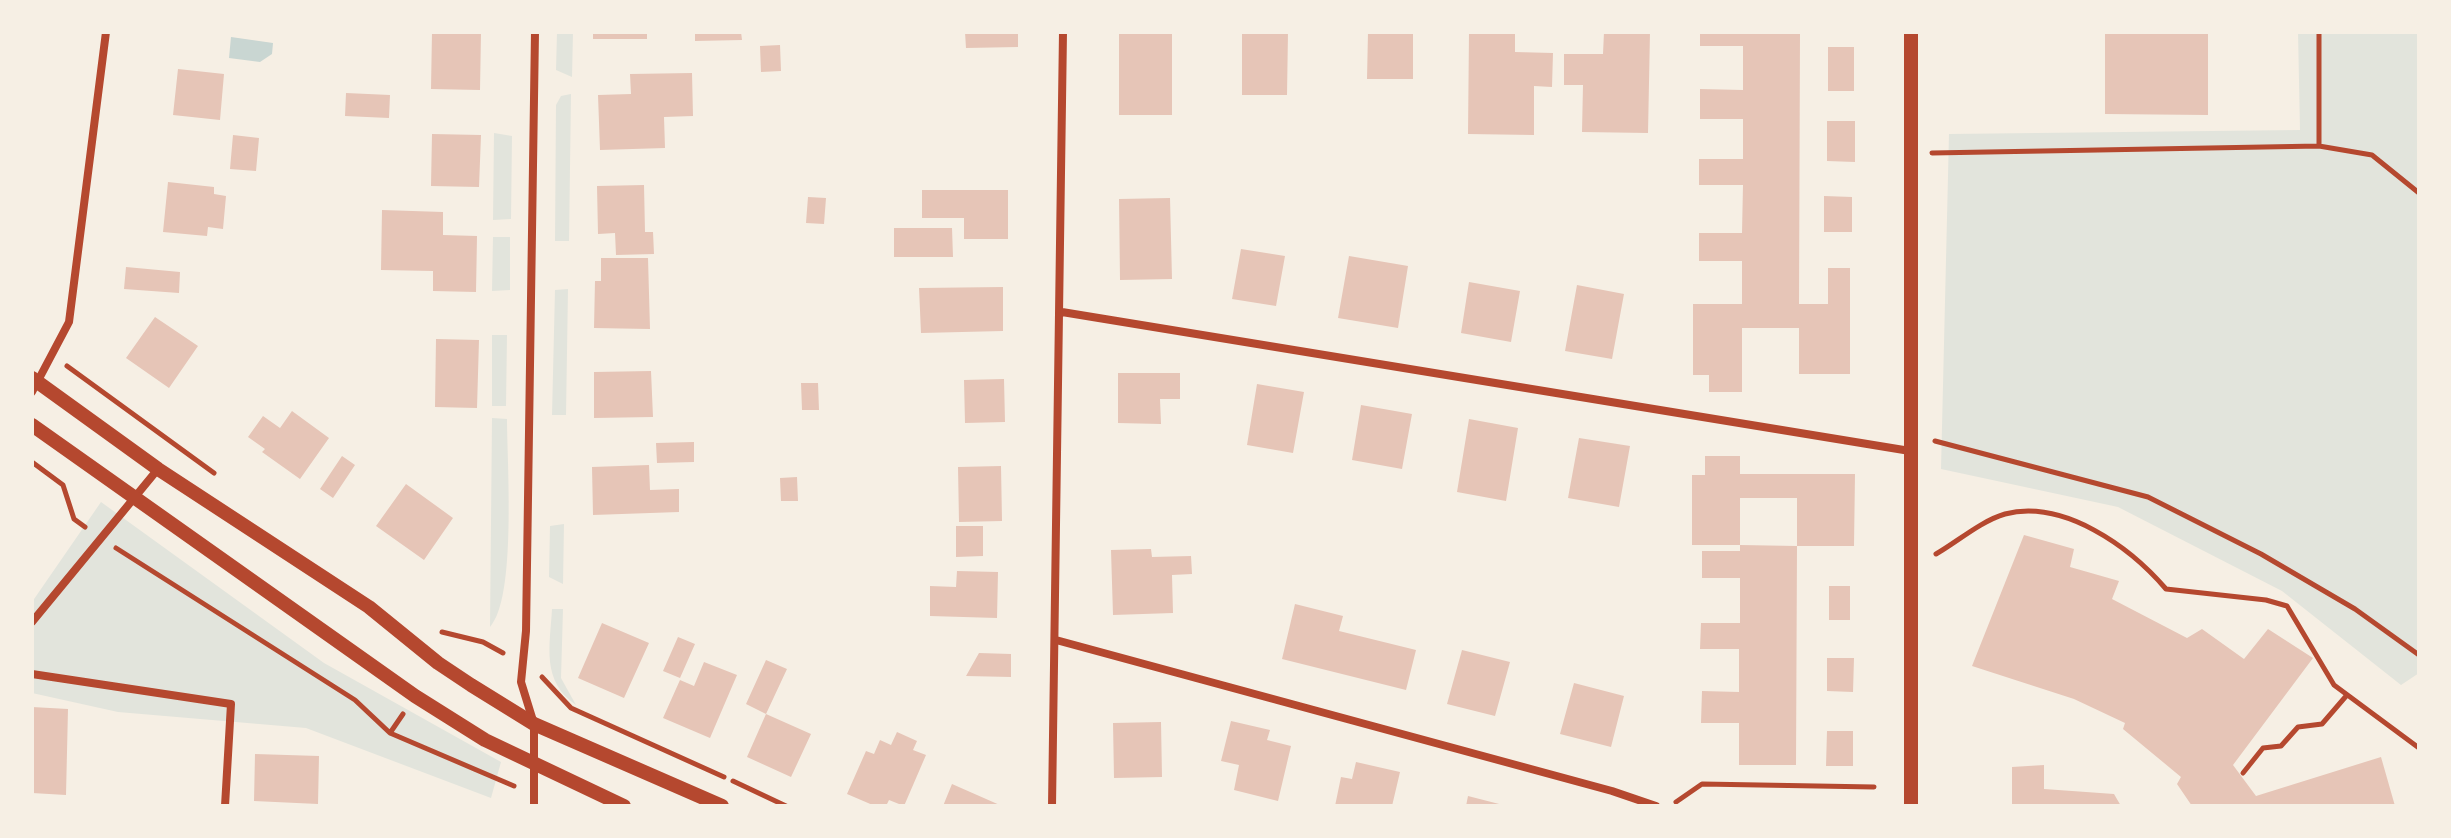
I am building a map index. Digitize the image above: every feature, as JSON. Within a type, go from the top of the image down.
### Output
[{"type":"street","points":[[106,32],[69,322],[34,384],[369,607],[438,663],[534,724],[722,806]]},
{"type":"street","points":[[534,806],[534,724],[521,682],[521,663],[526,631],[535,32]]},
{"type":"street","points":[[1052,806],[1062,312],[1063,32]]},
{"type":"street","points":[[1911,32],[1911,806]]},
{"type":"street","points":[[1062,312],[1910,451]]},
{"type":"street","points":[[32,425],[415,696],[485,740],[624,806]]},
{"type":"street","points":[[32,622],[158,469]]},
{"type":"street","points":[[1056,640],[1612,791],[1656,806]]},
{"type":"street","points":[[32,674],[231,704],[225,806]]},
{"type":"path","points":[[2319,32],[2319,146]]},
{"type":"path","points":[[1911,154],[2319,146],[2372,155],[2419,193]]},
{"type":"path","points":[[52,355],[222,479]]},
{"type":"path","points":[[1911,434],[2148,497],[2288,569],[2355,609],[2419,655]]},
{"type":"path","points":[[32,462],[63,485],[74,519],[355,700],[390,733],[534,795]]},
{"type":"path","points":[[1934,555],[2001,515],[2023,511],[2068,519],[2142,561],[2166,589],[2266,600],[2287,606],[2334,685],[2419,748]]},
{"type":"path","points":[[434,629],[483,642],[545,679],[571,708],[786,806]]},
{"type":"path","points":[[2243,773],[2263,748],[2281,746],[2298,727],[2322,724],[2347,695]]},
{"type":"path","points":[[1670,806],[1702,784],[1874,787]]},
{"type":"shaded area","points":[[557,32],[573,32],[572,77],[556,70]]},
{"type":"shaded area","points":[[2298,32],[2419,32],[2419,673],[2401,685],[2282,591],[2118,507],[1941,469],[1949,134],[2300,130]]},
{"type":"shaded area","points":[[231,37],[273,43],[272,54],[260,62],[229,58]]},
{"type":"shaded area","points":[[571,94],[569,241],[555,241],[556,105],[561,96]]},
{"type":"shaded area","points":[[494,133],[512,136],[511,219],[493,220]]},
{"type":"shaded area","points":[[493,237],[510,237],[510,290],[492,291]]},
{"type":"shaded area","points":[[568,289],[566,415],[552,415],[555,290]]},
{"type":"shaded area","points":[[492,335],[507,335],[506,406],[492,406]]},
{"type":"shaded area","points":[[492,418],[507,419],[509,528],[504,588],[498,612],[490,627]]},
{"type":"shaded area","points":[[101,502],[324,663],[501,762],[491,798],[306,728],[118,712],[32,693],[32,602]]},
{"type":"shaded area","points":[[564,524],[563,584],[549,577],[550,526]]},
{"type":"shaded area","points":[[552,609],[563,609],[561,678],[576,705],[565,696],[552,674],[549,649]]},
{"type":"building","points":[[432,32],[481,32],[480,90],[431,89]]},
{"type":"building","points":[[593,32],[647,32],[647,39],[593,39]]},
{"type":"building","points":[[695,32],[741,32],[742,40],[695,41]]},
{"type":"building","points":[[965,32],[1018,32],[1018,47],[966,48]]},
{"type":"building","points":[[1119,32],[1172,32],[1172,115],[1119,115]]},
{"type":"building","points":[[1242,32],[1288,32],[1287,95],[1242,95]]},
{"type":"building","points":[[1368,32],[1413,32],[1413,79],[1367,79]]},
{"type":"building","points":[[1469,32],[1515,32],[1515,52],[1553,53],[1552,87],[1534,86],[1534,135],[1468,134]]},
{"type":"building","points":[[1604,32],[1650,32],[1648,133],[1582,132],[1583,85],[1564,85],[1564,54],[1603,54]]},
{"type":"building","points":[[1700,32],[1800,32],[1799,304],[1828,304],[1828,268],[1850,268],[1850,374],[1799,374],[1799,328],[1742,328],[1742,392],[1709,392],[1709,375],[1693,375],[1693,304],[1742,304],[1742,261],[1699,261],[1699,233],[1742,233],[1743,185],[1699,185],[1699,159],[1743,159],[1743,119],[1700,119],[1700,89],[1743,90],[1743,46],[1700,46]]},
{"type":"building","points":[[2105,32],[2208,32],[2208,115],[2105,114]]},
{"type":"building","points":[[780,45],[781,71],[761,72],[760,46]]},
{"type":"building","points":[[1828,47],[1854,47],[1854,91],[1828,91]]},
{"type":"building","points":[[178,69],[224,74],[220,120],[173,115]]},
{"type":"building","points":[[692,73],[693,116],[664,117],[665,148],[600,150],[598,95],[631,94],[630,74]]},
{"type":"building","points":[[346,93],[390,95],[389,118],[345,116]]},
{"type":"building","points":[[1827,121],[1855,121],[1855,162],[1827,161]]},
{"type":"building","points":[[432,134],[481,135],[479,187],[431,186]]},
{"type":"building","points":[[233,135],[259,138],[256,171],[230,169]]},
{"type":"building","points":[[168,182],[214,187],[214,194],[226,196],[223,229],[208,227],[207,236],[163,232]]},
{"type":"building","points":[[644,185],[645,232],[653,232],[654,254],[616,255],[615,233],[598,234],[597,186]]},
{"type":"building","points":[[922,190],[1008,190],[1008,239],[964,239],[964,218],[922,218]]},
{"type":"building","points":[[1824,196],[1852,197],[1852,232],[1824,232]]},
{"type":"building","points":[[808,197],[826,198],[824,224],[806,223]]},
{"type":"building","points":[[1170,198],[1172,279],[1120,280],[1119,199]]},
{"type":"building","points":[[382,210],[443,212],[443,235],[477,236],[476,292],[433,291],[433,271],[381,270]]},
{"type":"building","points":[[894,228],[952,228],[953,257],[894,257]]},
{"type":"building","points":[[1241,249],[1285,256],[1276,306],[1232,299]]},
{"type":"building","points":[[1349,256],[1408,266],[1398,328],[1338,318]]},
{"type":"building","points":[[601,258],[648,258],[650,329],[594,328],[595,281],[601,281]]},
{"type":"building","points":[[126,267],[180,272],[179,293],[124,289]]},
{"type":"building","points":[[1469,282],[1520,291],[1511,342],[1461,333]]},
{"type":"building","points":[[1577,285],[1624,294],[1612,359],[1565,351]]},
{"type":"building","points":[[1003,287],[1003,331],[921,333],[919,288]]},
{"type":"building","points":[[155,317],[198,346],[169,388],[126,358]]},
{"type":"building","points":[[436,339],[479,340],[477,408],[435,407]]},
{"type":"building","points":[[651,371],[653,417],[594,418],[594,372]]},
{"type":"building","points":[[1118,373],[1180,373],[1180,399],[1160,399],[1161,424],[1118,423]]},
{"type":"building","points":[[1004,379],[1005,422],[965,423],[964,380]]},
{"type":"building","points":[[801,383],[818,383],[819,410],[802,410]]},
{"type":"building","points":[[1257,384],[1304,392],[1293,453],[1247,445]]},
{"type":"building","points":[[1361,405],[1412,414],[1402,469],[1352,460]]},
{"type":"building","points":[[292,411],[329,438],[300,479],[262,452],[265,449],[248,437],[263,416],[280,428]]},
{"type":"building","points":[[1469,419],[1518,428],[1506,501],[1457,492]]},
{"type":"building","points":[[1579,438],[1630,446],[1619,507],[1568,498]]},
{"type":"building","points":[[694,442],[694,462],[657,463],[656,443]]},
{"type":"building","points":[[342,456],[355,465],[333,498],[320,489]]},
{"type":"building","points":[[1705,456],[1740,456],[1740,474],[1855,474],[1854,546],[1797,546],[1797,498],[1740,498],[1740,545],[1692,545],[1692,475],[1705,475]]},
{"type":"building","points":[[649,465],[650,490],[679,489],[679,512],[593,515],[592,467]]},
{"type":"building","points":[[1001,466],[1002,521],[959,522],[958,467]]},
{"type":"building","points":[[797,477],[798,501],[781,501],[780,478]]},
{"type":"building","points":[[406,484],[453,518],[424,560],[376,526]]},
{"type":"building","points":[[956,526],[983,526],[983,556],[956,557]]},
{"type":"building","points":[[2024,535],[2074,549],[2070,567],[2119,581],[2112,599],[2187,638],[2202,629],[2244,659],[2268,629],[2313,658],[2233,765],[2256,796],[2381,757],[2395,806],[2192,806],[2177,784],[2181,777],[2123,729],[2125,723],[2074,699],[1972,666]]},
{"type":"building","points":[[1740,545],[1797,546],[1796,765],[1739,765],[1739,723],[1701,723],[1702,691],[1739,692],[1739,649],[1700,649],[1701,623],[1740,623],[1740,578],[1702,578],[1702,551],[1740,551]]},
{"type":"building","points":[[1151,549],[1152,557],[1191,556],[1192,574],[1172,575],[1173,613],[1113,615],[1111,550]]},
{"type":"building","points":[[957,571],[998,572],[997,618],[930,616],[930,586],[956,587]]},
{"type":"building","points":[[1829,586],[1850,586],[1850,620],[1829,620]]},
{"type":"building","points":[[1295,604],[1343,616],[1339,631],[1416,650],[1406,690],[1282,659]]},
{"type":"building","points":[[602,623],[649,643],[624,698],[578,678]]},
{"type":"building","points":[[678,637],[695,644],[680,678],[663,671]]},
{"type":"building","points":[[1462,650],[1510,662],[1495,716],[1447,704]]},
{"type":"building","points":[[979,653],[1011,654],[1011,677],[966,676]]},
{"type":"building","points":[[1827,658],[1854,658],[1853,692],[1827,691]]},
{"type":"building","points":[[766,660],[787,669],[766,714],[746,704]]},
{"type":"building","points":[[704,662],[737,675],[710,738],[663,718],[680,680],[694,686]]},
{"type":"building","points":[[1574,683],[1624,696],[1611,747],[1560,734]]},
{"type":"building","points":[[32,707],[68,709],[66,795],[32,793]]},
{"type":"building","points":[[766,714],[811,734],[791,777],[747,757]]},
{"type":"building","points":[[1231,721],[1270,730],[1267,740],[1291,746],[1278,801],[1234,790],[1239,765],[1221,761]]},
{"type":"building","points":[[1161,722],[1162,777],[1114,778],[1113,723]]},
{"type":"building","points":[[1827,731],[1853,731],[1853,766],[1826,766]]},
{"type":"building","points":[[897,732],[917,741],[913,750],[926,755],[904,806],[889,800],[886,806],[875,806],[847,794],[866,751],[874,754],[880,740],[891,745]]},
{"type":"building","points":[[255,754],[319,756],[318,804],[254,801]]},
{"type":"building","points":[[1356,762],[1400,772],[1392,806],[1335,806],[1341,777],[1352,779]]},
{"type":"building","points":[[2044,765],[2044,789],[2114,794],[2121,806],[2012,806],[2012,767]]},
{"type":"building","points":[[952,784],[1002,806],[943,806]]},
{"type":"building","points":[[1468,796],[1503,805],[1503,806],[1466,806]]}]
